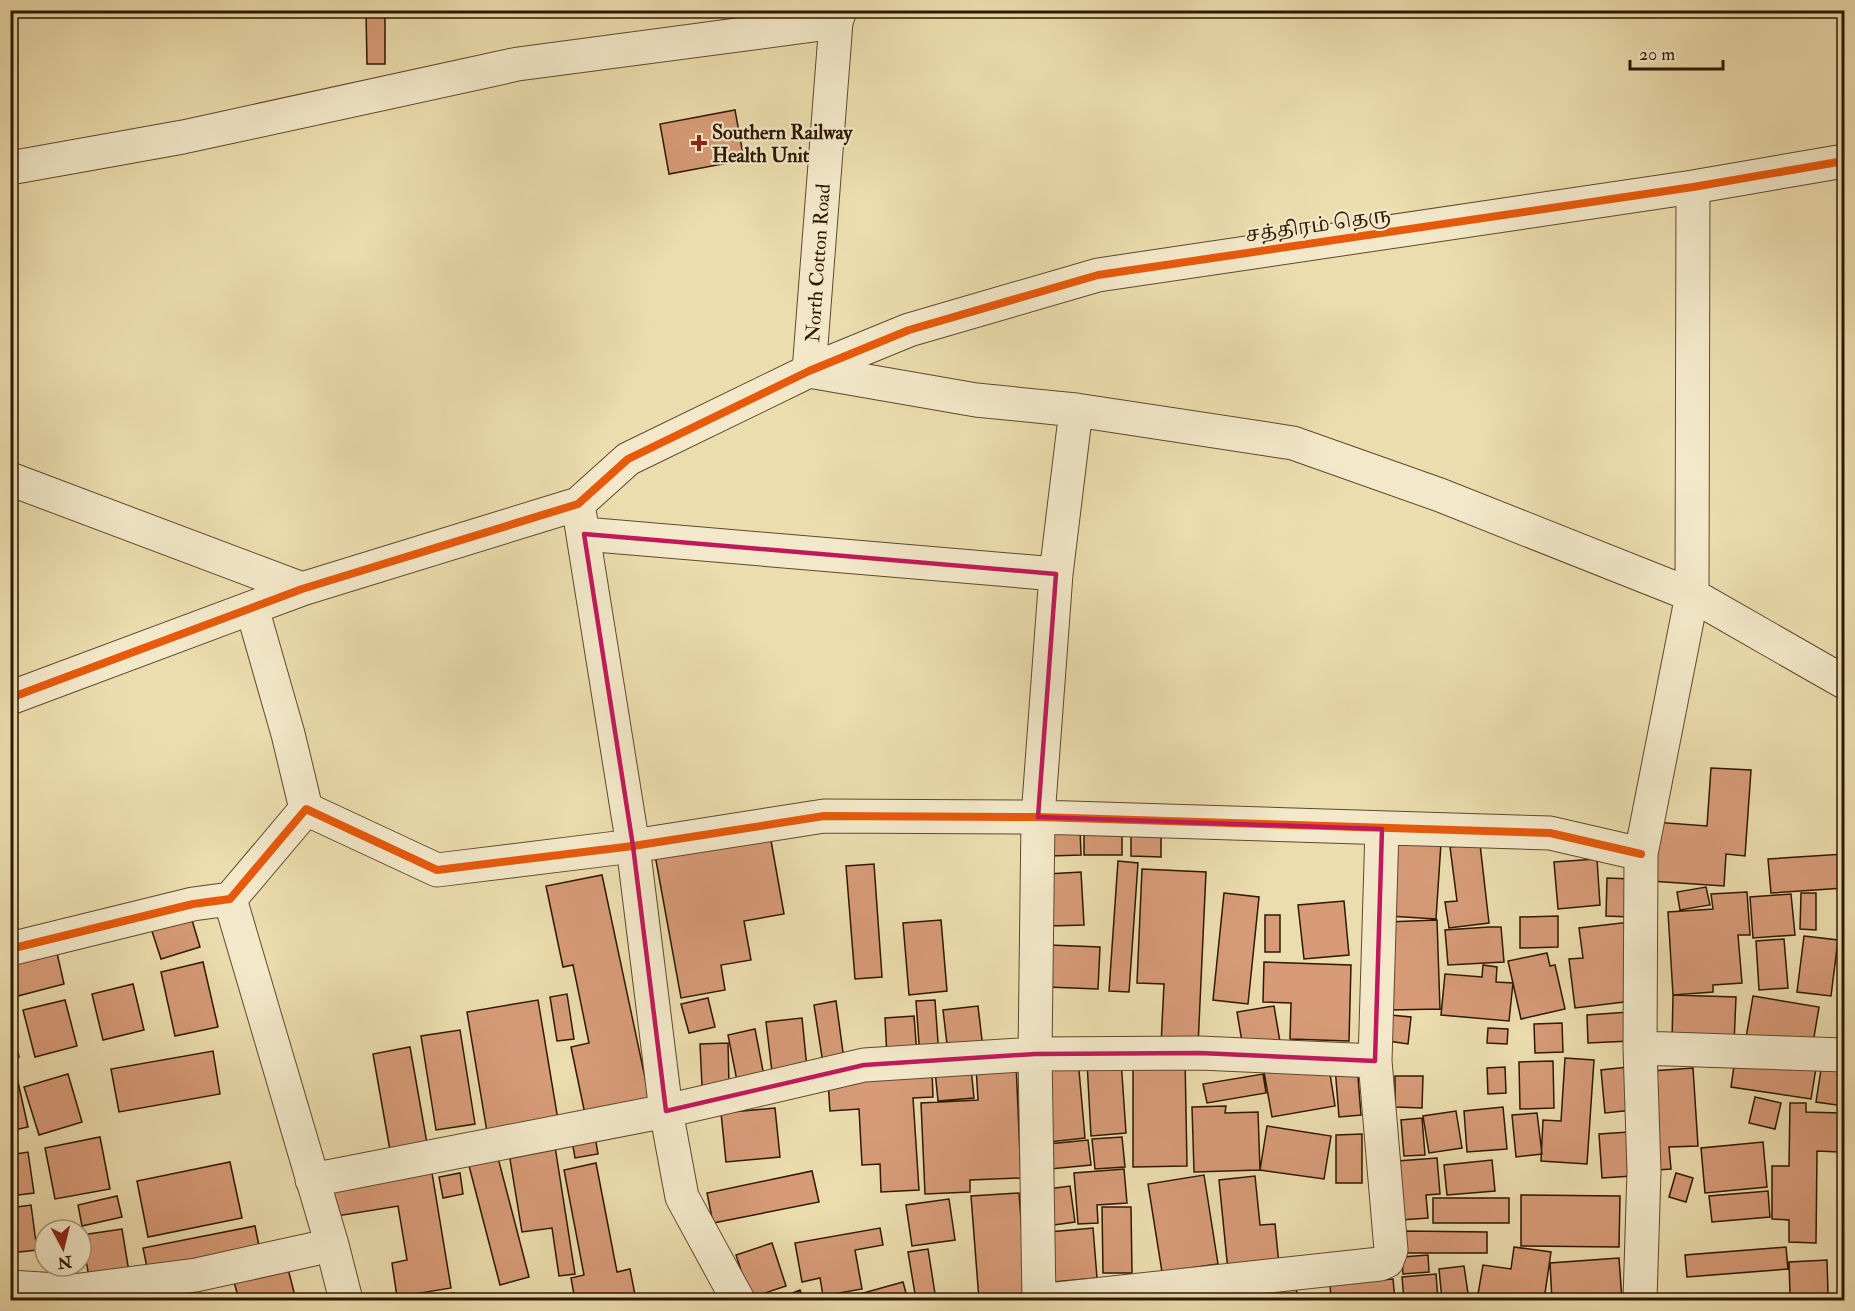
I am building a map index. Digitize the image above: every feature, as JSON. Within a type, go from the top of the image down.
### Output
[{"type":"street","points":[[10,168],[183,137],[518,64],[838,16]]},
{"type":"street","name":"North Cotton Road","points":[[810,372],[838,16]]},
{"type":"street","name":"சத்திரம் தெரு","points":[[581,519],[628,459],[810,372],[909,330],[1098,275],[1693,187],[1845,160]]},
{"type":"street","points":[[1641,1300],[1644,1170],[1640,1048],[1641,854],[1692,595],[1693,187]]},
{"type":"street","points":[[810,372],[976,400],[1076,410],[1293,443],[1440,495],[1692,595],[1845,682]]},
{"type":"street","points":[[1039,1300],[1035,1054],[1038,817],[1056,574],[1076,410]]},
{"type":"street","points":[[10,479],[302,589]]},
{"type":"street","points":[[10,698],[302,589],[581,519],[1056,574]]},
{"type":"street","points":[[581,519],[633,846],[666,1111],[682,1197],[738,1300]]},
{"type":"street","points":[[252,608],[288,734],[306,809]]},
{"type":"street","points":[[306,809],[437,870],[633,846],[824,816],[1038,817],[1550,833],[1641,854]]},
{"type":"street","points":[[10,949],[193,904],[230,899],[306,809]]},
{"type":"street","points":[[1048,1300],[1380,1264],[1387,1261],[1391,1250],[1375,1061],[1382,829]]},
{"type":"street","points":[[230,899],[332,1245],[346,1300]]},
{"type":"street","points":[[1640,1048],[1845,1056]]},
{"type":"street","points":[[312,1180],[666,1111],[864,1065],[1035,1054],[1200,1053],[1375,1061]]},
{"type":"street","points":[[10,1287],[73,1291],[196,1275],[332,1245]]},
{"type":"highlighted area","points":[[584,534],[1056,574],[1038,817],[1382,829],[1375,1061],[1200,1053],[1035,1054],[864,1065],[666,1111],[633,846]]},
{"type":"building","points":[[385,11],[385,64],[367,64],[366,12]]},
{"type":"building","points":[[735,110],[744,160],[669,174],[660,124]]},
{"type":"building","points":[[1711,768],[1751,770],[1745,856],[1726,854],[1724,886],[1650,881],[1654,822],[1707,826]]},
{"type":"building","points":[[1084,823],[1122,823],[1122,855],[1084,855]]},
{"type":"building","points":[[1080,828],[1081,855],[1050,856],[1049,829]]},
{"type":"building","points":[[1131,829],[1161,829],[1161,857],[1131,856]]},
{"type":"building","points":[[770,835],[784,914],[744,921],[751,960],[721,965],[725,990],[681,998],[655,855]]},
{"type":"building","points":[[1394,840],[1441,843],[1436,919],[1389,916]]},
{"type":"building","points":[[1480,844],[1489,923],[1449,928],[1445,902],[1457,901],[1450,847]]},
{"type":"building","points":[[1844,854],[1844,888],[1771,893],[1768,859]]},
{"type":"building","points":[[1597,859],[1600,905],[1558,909],[1554,862]]},
{"type":"building","points":[[1118,861],[1138,863],[1129,992],[1109,991]]},
{"type":"building","points":[[874,864],[882,977],[855,979],[846,866]]},
{"type":"building","points":[[1142,869],[1206,872],[1198,1046],[1161,1045],[1164,984],[1137,983]]},
{"type":"building","points":[[1081,872],[1084,925],[1050,926],[1047,874]]},
{"type":"building","points":[[602,875],[651,1106],[586,1119],[571,1047],[589,1043],[573,965],[563,967],[546,886]]},
{"type":"building","points":[[1607,878],[1632,879],[1630,917],[1606,916]]},
{"type":"building","points":[[1706,887],[1710,905],[1680,910],[1677,892]]},
{"type":"building","points":[[1747,892],[1750,935],[1738,935],[1742,983],[1713,985],[1713,992],[1673,995],[1668,912],[1713,909],[1711,894]]},
{"type":"building","points":[[1224,893],[1259,897],[1248,1004],[1213,1000]]},
{"type":"building","points":[[1801,893],[1816,893],[1816,930],[1800,929]]},
{"type":"building","points":[[1791,894],[1795,935],[1753,938],[1750,897]]},
{"type":"building","points":[[1344,901],[1349,955],[1304,959],[1298,905]]},
{"type":"building","points":[[189,910],[200,947],[161,959],[149,922]]},
{"type":"building","points":[[1265,915],[1280,915],[1280,952],[1265,952]]},
{"type":"building","points":[[1558,916],[1558,947],[1520,948],[1520,917]]},
{"type":"building","points":[[941,920],[947,991],[909,995],[903,923]]},
{"type":"building","points":[[1437,920],[1440,1009],[1389,1010],[1387,922]]},
{"type":"building","points":[[1630,922],[1632,1001],[1575,1008],[1569,959],[1583,958],[1579,928]]},
{"type":"building","points":[[1501,927],[1504,962],[1448,965],[1445,930]]},
{"type":"building","points":[[1804,936],[1838,940],[1831,996],[1797,992]]},
{"type":"building","points":[[1784,939],[1788,988],[1759,990],[1756,941]]},
{"type":"building","points":[[1049,945],[1100,947],[1098,989],[1047,987]]},
{"type":"building","points":[[57,953],[64,984],[14,997],[10,984],[10,964]]},
{"type":"building","points":[[1547,953],[1550,966],[1555,965],[1565,1009],[1521,1019],[1508,961]]},
{"type":"building","points":[[203,962],[218,1027],[175,1036],[161,972]]},
{"type":"building","points":[[1264,962],[1351,965],[1349,1041],[1290,1039],[1291,1003],[1263,1002]]},
{"type":"building","points":[[1483,965],[1497,967],[1496,982],[1513,983],[1509,1021],[1441,1015],[1445,974],[1482,977]]},
{"type":"building","points":[[133,984],[144,1030],[103,1040],[92,994]]},
{"type":"building","points":[[567,994],[574,1039],[557,1041],[550,997]]},
{"type":"building","points":[[1673,995],[1736,997],[1734,1044],[1672,1042]]},
{"type":"building","points":[[1753,996],[1819,1007],[1812,1049],[1746,1038]]},
{"type":"building","points":[[708,998],[715,1027],[689,1033],[681,1004]]},
{"type":"building","points":[[65,1000],[77,1046],[35,1057],[23,1010]]},
{"type":"building","points":[[538,1000],[559,1126],[488,1138],[467,1012]]},
{"type":"building","points":[[935,1000],[939,1056],[920,1058],[916,1001]]},
{"type":"building","points":[[836,1001],[845,1067],[824,1070],[814,1005]]},
{"type":"building","points":[[978,1006],[983,1049],[948,1053],[943,1010]]},
{"type":"building","points":[[1274,1006],[1280,1042],[1243,1048],[1237,1012]]},
{"type":"building","points":[[1629,1012],[1631,1041],[1588,1043],[1587,1015]]},
{"type":"building","points":[[1390,1015],[1411,1017],[1408,1044],[1388,1041]]},
{"type":"building","points":[[914,1016],[917,1055],[887,1057],[885,1018]]},
{"type":"building","points":[[10,1017],[19,1057],[10,1059]]},
{"type":"building","points":[[802,1018],[807,1068],[772,1072],[766,1022]]},
{"type":"building","points":[[1562,1023],[1563,1052],[1535,1053],[1534,1024]]},
{"type":"building","points":[[1488,1028],[1508,1029],[1507,1044],[1487,1043]]},
{"type":"building","points":[[755,1029],[764,1076],[737,1081],[728,1035]]},
{"type":"building","points":[[460,1030],[475,1124],[436,1130],[421,1036]]},
{"type":"building","points":[[728,1043],[729,1085],[702,1086],[700,1044]]},
{"type":"building","points":[[410,1047],[428,1149],[391,1156],[373,1054]]},
{"type":"building","points":[[213,1051],[220,1094],[119,1112],[111,1069]]},
{"type":"building","points":[[1185,1058],[1187,1166],[1133,1167],[1133,1059]]},
{"type":"building","points":[[1565,1058],[1594,1060],[1587,1164],[1541,1161],[1543,1120],[1561,1121]]},
{"type":"building","points":[[1078,1059],[1085,1138],[1049,1142],[1042,1062]]},
{"type":"building","points":[[1735,1059],[1816,1068],[1811,1099],[1731,1087]]},
{"type":"building","points":[[1121,1060],[1126,1133],[1091,1136],[1087,1062]]},
{"type":"building","points":[[1328,1061],[1335,1106],[1272,1117],[1264,1072]]},
{"type":"building","points":[[1553,1061],[1554,1108],[1520,1109],[1519,1062]]},
{"type":"building","points":[[1016,1063],[1021,1178],[970,1180],[970,1192],[925,1194],[921,1103],[978,1100],[976,1066]]},
{"type":"building","points":[[1822,1063],[1844,1066],[1844,1106],[1816,1102]]},
{"type":"building","points":[[1357,1065],[1361,1115],[1339,1117],[1335,1067]]},
{"type":"building","points":[[1505,1067],[1506,1093],[1488,1094],[1487,1068]]},
{"type":"building","points":[[1628,1067],[1633,1110],[1605,1113],[1601,1070]]},
{"type":"building","points":[[971,1068],[974,1098],[938,1101],[935,1071]]},
{"type":"building","points":[[1693,1068],[1698,1146],[1669,1147],[1671,1169],[1657,1170],[1651,1071]]},
{"type":"building","points":[[932,1072],[933,1097],[913,1098],[919,1190],[881,1192],[880,1164],[862,1165],[859,1109],[830,1111],[828,1081]]},
{"type":"building","points":[[16,1073],[28,1127],[10,1131],[10,1074]]},
{"type":"building","points":[[68,1074],[82,1122],[39,1135],[24,1087]]},
{"type":"building","points":[[1263,1074],[1266,1093],[1207,1103],[1203,1084]]},
{"type":"building","points":[[1395,1076],[1423,1076],[1422,1108],[1395,1107]]},
{"type":"building","points":[[1755,1097],[1781,1103],[1775,1129],[1749,1123]]},
{"type":"building","points":[[1790,1103],[1806,1103],[1806,1112],[1840,1113],[1839,1152],[1817,1151],[1816,1243],[1789,1242],[1789,1220],[1772,1219],[1772,1166],[1789,1166]]},
{"type":"building","points":[[1226,1106],[1225,1113],[1258,1112],[1260,1170],[1194,1172],[1192,1107]]},
{"type":"building","points":[[1503,1107],[1507,1149],[1467,1152],[1464,1111]]},
{"type":"building","points":[[775,1108],[780,1157],[726,1162],[721,1113]]},
{"type":"building","points":[[1456,1111],[1462,1148],[1429,1153],[1423,1116]]},
{"type":"building","points":[[1537,1113],[1542,1154],[1516,1157],[1512,1115]]},
{"type":"building","points":[[1422,1118],[1425,1155],[1404,1156],[1401,1120]]},
{"type":"building","points":[[1267,1126],[1331,1136],[1324,1179],[1260,1170]]},
{"type":"building","points":[[594,1131],[598,1154],[575,1158],[571,1135]]},
{"type":"building","points":[[1629,1132],[1632,1176],[1602,1178],[1599,1134]]},
{"type":"building","points":[[1362,1134],[1362,1183],[1336,1183],[1336,1135]]},
{"type":"building","points":[[100,1137],[110,1189],[55,1199],[45,1148]]},
{"type":"building","points":[[1122,1137],[1125,1167],[1095,1169],[1092,1139]]},
{"type":"building","points":[[554,1140],[575,1274],[559,1276],[552,1228],[522,1232],[508,1147]]},
{"type":"building","points":[[1088,1140],[1091,1165],[1050,1169],[1048,1144]]},
{"type":"building","points":[[1763,1142],[1767,1187],[1705,1193],[1701,1148]]},
{"type":"building","points":[[28,1152],[34,1193],[10,1196],[10,1155]]},
{"type":"building","points":[[497,1154],[529,1277],[500,1285],[468,1162]]},
{"type":"building","points":[[1437,1158],[1440,1194],[1426,1195],[1428,1218],[1401,1220],[1397,1161]]},
{"type":"building","points":[[1492,1160],[1495,1191],[1447,1195],[1444,1165]]},
{"type":"building","points":[[230,1162],[242,1218],[148,1237],[137,1181]]},
{"type":"building","points":[[596,1163],[617,1272],[630,1269],[636,1300],[575,1300],[571,1278],[584,1275],[564,1170]]},
{"type":"building","points":[[431,1167],[451,1288],[397,1297],[392,1263],[407,1260],[398,1206],[337,1216],[332,1184]]},
{"type":"building","points":[[1124,1169],[1127,1203],[1097,1205],[1098,1223],[1078,1224],[1074,1173]]},
{"type":"building","points":[[812,1171],[819,1202],[713,1223],[707,1193]]},
{"type":"building","points":[[460,1173],[463,1194],[443,1198],[439,1177]]},
{"type":"building","points":[[1676,1173],[1693,1178],[1686,1202],[1669,1197]]},
{"type":"building","points":[[1204,1175],[1218,1264],[1162,1272],[1148,1184]]},
{"type":"building","points":[[1255,1176],[1260,1225],[1275,1224],[1279,1265],[1228,1271],[1219,1180]]},
{"type":"building","points":[[1070,1186],[1075,1222],[1047,1226],[1041,1190]]},
{"type":"building","points":[[1768,1191],[1770,1217],[1712,1222],[1709,1196]]},
{"type":"building","points":[[1019,1193],[1027,1300],[979,1300],[971,1196]]},
{"type":"building","points":[[1521,1195],[1620,1196],[1619,1247],[1521,1246]]},
{"type":"building","points":[[117,1196],[122,1217],[93,1224],[93,1218],[80,1218],[78,1205]]},
{"type":"building","points":[[1433,1198],[1509,1198],[1509,1223],[1433,1223]]},
{"type":"building","points":[[949,1199],[955,1240],[912,1246],[906,1205]]},
{"type":"building","points":[[31,1205],[33,1250],[10,1253],[10,1208]]},
{"type":"building","points":[[1102,1207],[1131,1207],[1132,1273],[1103,1273]]},
{"type":"building","points":[[255,1226],[260,1251],[148,1272],[143,1248]]},
{"type":"building","points":[[880,1228],[883,1245],[855,1250],[862,1289],[823,1296],[820,1278],[802,1282],[795,1243]]},
{"type":"building","points":[[1093,1228],[1097,1278],[1053,1282],[1049,1232]]},
{"type":"building","points":[[122,1229],[129,1272],[93,1277],[93,1233]]},
{"type":"building","points":[[1403,1231],[1487,1232],[1487,1253],[1403,1253]]},
{"type":"building","points":[[772,1243],[786,1286],[750,1298],[736,1255]]},
{"type":"building","points":[[1514,1247],[1551,1252],[1544,1300],[1477,1300],[1483,1265],[1511,1269]]},
{"type":"building","points":[[1786,1247],[1788,1269],[1687,1277],[1685,1255]]},
{"type":"building","points":[[928,1249],[936,1300],[916,1300],[908,1252]]},
{"type":"building","points":[[1428,1255],[1429,1272],[1403,1274],[1402,1257]]},
{"type":"building","points":[[1619,1258],[1622,1300],[1552,1300],[1550,1263]]},
{"type":"building","points":[[1827,1260],[1828,1294],[1790,1294],[1789,1262]]},
{"type":"building","points":[[1839,1264],[1844,1264],[1844,1300],[1838,1300]]},
{"type":"building","points":[[287,1265],[296,1300],[239,1300],[233,1278]]},
{"type":"building","points":[[1464,1266],[1469,1300],[1442,1300],[1439,1269]]},
{"type":"building","points":[[1436,1274],[1438,1300],[1404,1300],[1402,1277]]},
{"type":"building","points":[[1393,1279],[1395,1300],[1331,1300],[1330,1284]]},
{"type":"building","points":[[1295,1281],[1298,1300],[1266,1300],[1264,1286]]},
{"type":"building","points":[[903,1282],[908,1300],[850,1300],[849,1297]]},
{"type":"building","points":[[1258,1283],[1259,1300],[1222,1300],[1221,1286]]},
{"type":"building","points":[[800,1290],[804,1300],[775,1300]]},
{"type":"building","points":[[454,1293],[455,1300],[420,1299]]},
{"type":"cycle path","points":[[10,698],[302,589],[578,504],[628,459],[809,371],[909,330],[1098,275],[1693,187],[1844,161]]},
{"type":"cycle path","points":[[10,949],[193,904],[230,899],[306,809],[437,870],[633,846],[824,816],[1038,817],[1550,833],[1641,854]]},
{"type":"place","name":"Southern Railway Health Unit","points":[[699,143]]}]
